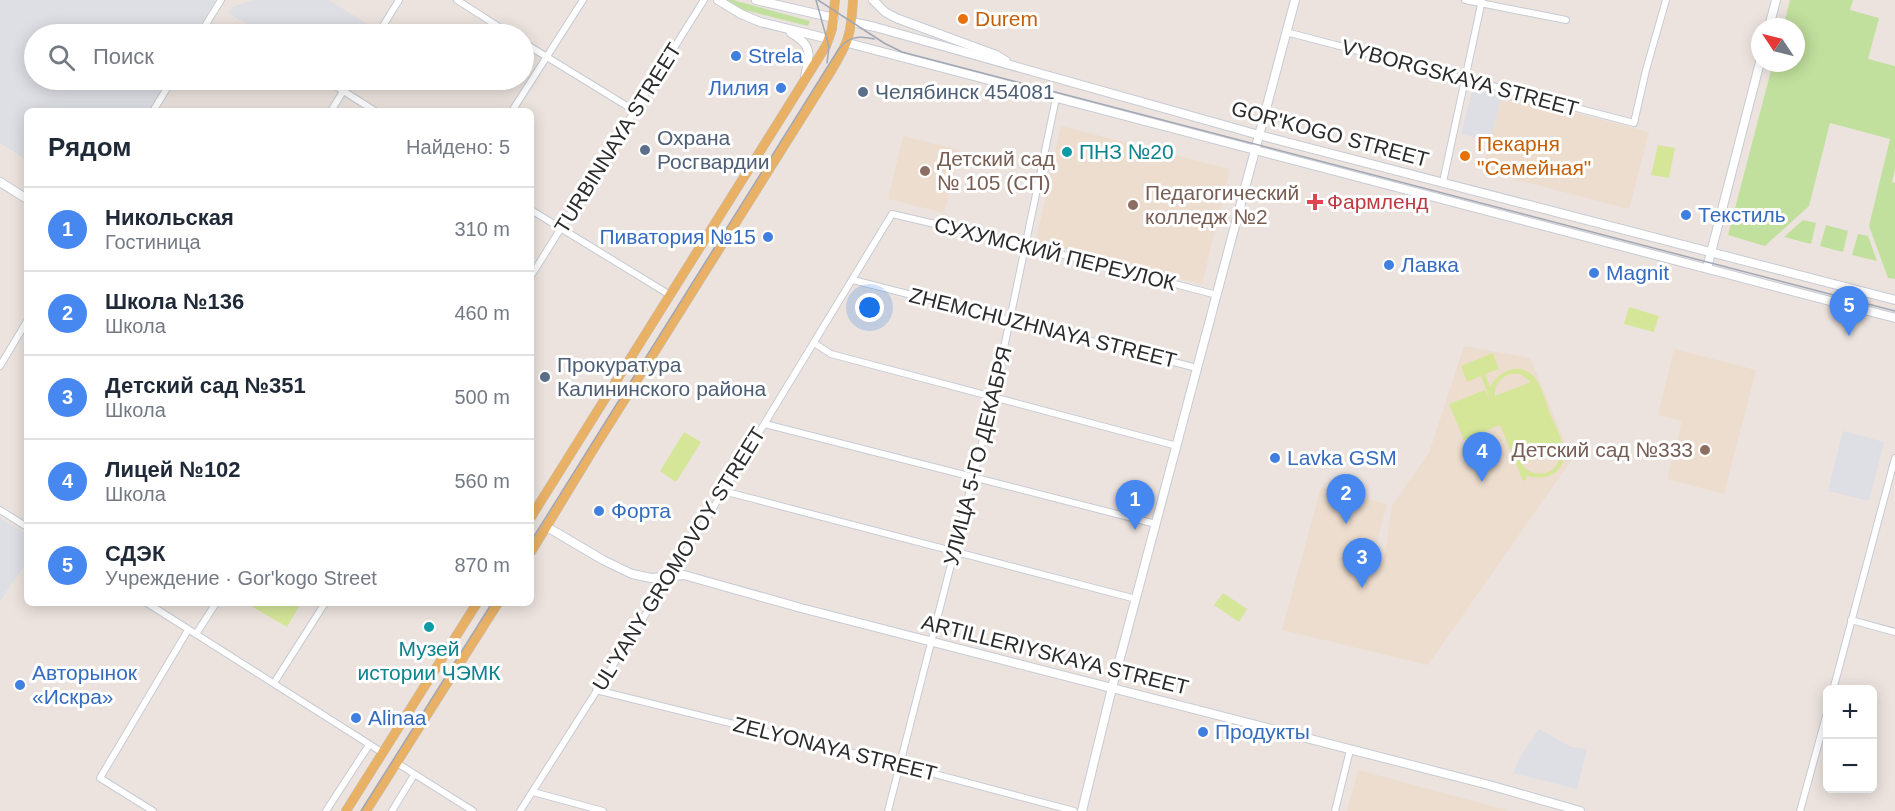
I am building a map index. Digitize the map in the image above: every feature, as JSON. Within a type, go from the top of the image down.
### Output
[{"type":"main road","points":[[534,512],[829,39],[835,0]]},
{"type":"main road","points":[[534,547],[848,43],[853,0]]},
{"type":"main road","name":"GOR'KOGO STREET","points":[[834,18],[852,22]]},
{"type":"main road","name":"GOR'KOGO STREET","points":[[829,39],[848,43]]},
{"type":"main road","name":"ARTILLERIYSKAYA STREET","points":[[534,519],[547,527]]},
{"type":"main road","points":[[346,811],[475,606]]},
{"type":"main road","points":[[366,811],[496,606]]},
{"type":"street","points":[[206,24],[221,0]]},
{"type":"street","points":[[384,24],[399,0]]},
{"type":"street","points":[[457,0],[494,24]]},
{"type":"street","points":[[534,75],[583,0]]},
{"type":"street","name":"TURBINNAYA STREET","points":[[534,271],[704,0]]},
{"type":"street","name":"GOR'KOGO STREET","points":[[718,0],[760,22],[829,39]]},
{"type":"street","name":"GOR'KOGO STREET","points":[[756,0],[834,18]]},
{"type":"street","points":[[873,0],[896,18],[996,55],[1016,67]]},
{"type":"street","points":[[1082,811],[1112,688],[1295,0]]},
{"type":"street","points":[[1465,0],[1566,20]]},
{"type":"street","name":"VYBORGSKAYA STREET","points":[[1286,32],[1634,123],[1666,0]]},
{"type":"street","points":[[1771,18],[1776,0]]},
{"type":"street","points":[[1443,182],[1482,2]]},
{"type":"street","name":"GOR'KOGO STREET","points":[[852,22],[1259,135],[1895,300]]},
{"type":"street","name":"GOR'KOGO STREET","points":[[780,27],[801,39],[808,48],[809,58],[804,80]]},
{"type":"street","name":"GOR'KOGO STREET","points":[[848,43],[1895,318]]},
{"type":"street","points":[[534,50],[635,111]]},
{"type":"street","points":[[1707,268],[1757,72]]},
{"type":"street","points":[[155,108],[166,90]]},
{"type":"street","points":[[333,108],[344,90],[371,108]]},
{"type":"street","points":[[514,108],[525,90]]},
{"type":"street","name":"УЛИЦА 5-ГО ДЕКАБРЯ","points":[[888,811],[994,396],[1056,98]]},
{"type":"street","points":[[1123,116],[1128,99]]},
{"type":"street","points":[[0,182],[24,197]]},
{"type":"street","points":[[534,212],[670,295]]},
{"type":"street","name":"СУХУМСКИЙ ПЕРЕУЛОК","points":[[892,214],[1025,245],[1217,295]]},
{"type":"street","name":"UL'YANY GROMOVOY STREET","points":[[520,811],[765,424],[892,214]]},
{"type":"street","name":"ZHEMCHUZHNAYA STREET","points":[[853,280],[1197,368]]},
{"type":"street","points":[[0,366],[24,326]]},
{"type":"street","points":[[814,343],[831,354],[1177,446]]},
{"type":"street","points":[[765,424],[1156,524]]},
{"type":"street","points":[[1834,685],[1895,458]]},
{"type":"street","points":[[723,491],[1136,599]]},
{"type":"street","points":[[0,510],[24,525]]},
{"type":"street","name":"ARTILLERIYSKAYA STREET","points":[[547,527],[621,570],[650,577],[669,578],[684,575],[933,642],[1489,785],[1580,811]]},
{"type":"street","points":[[152,606],[382,753]]},
{"type":"street","points":[[196,634],[214,606]]},
{"type":"street","points":[[274,683],[323,606]]},
{"type":"street","points":[[1851,620],[1895,632]]},
{"type":"street","points":[[153,811],[100,778],[188,630]]},
{"type":"street","name":"ZELYONAYA STREET","points":[[596,690],[901,765],[1074,811]]},
{"type":"street","points":[[1800,811],[1823,724]]},
{"type":"street","points":[[326,811],[369,745]]},
{"type":"street","points":[[1335,811],[1350,750]]},
{"type":"street","points":[[397,763],[473,811]]},
{"type":"street","points":[[392,811],[414,775]]},
{"type":"street","points":[[533,792],[603,811]]},
{"type":"shaded area","points":[[0,0],[215,1],[201,24],[24,24],[24,90],[162,90],[151,108],[24,108],[24,158],[0,143]]},
{"type":"shaded area","points":[[253,0],[329,0],[367,24],[247,24],[228,13],[233,7]]},
{"type":"shaded area","points":[[1472,91],[1503,94],[1490,141],[1461,134]]},
{"type":"shaded area","points":[[1503,94],[1649,132],[1629,209],[1482,171]]},
{"type":"shaded area","name":"Педагогический колледж №2","points":[[1061,126],[1230,169],[1202,284],[1036,241]]},
{"type":"shaded area","name":"Детский сад № 105 (СП)","points":[[903,136],[960,150],[944,213],[888,199]]},
{"type":"shaded area","points":[[1464,346],[1530,358],[1572,459],[1428,665],[1282,630],[1321,487],[1387,504],[1372,562],[1379,564],[1385,554],[1392,505],[1429,453]]},
{"type":"shaded area","name":"Детский сад №333","points":[[1674,349],[1756,370],[1724,494],[1667,479],[1682,421],[1658,415]]},
{"type":"shaded area","points":[[1843,431],[1884,442],[1869,501],[1828,491]]},
{"type":"shaded area","points":[[0,518],[24,532],[24,566],[0,601]]},
{"type":"shaded area","points":[[1539,729],[1571,747],[1587,749],[1577,789],[1513,773],[1520,757]]},
{"type":"shaded area","points":[[1358,770],[1507,810],[1507,811],[1347,811]]},
{"type":"green space","points":[[726,0],[810,21],[808,26],[740,9]]},
{"type":"green space","points":[[1790,0],[1853,0],[1850,10],[1879,18],[1868,59],[1895,66],[1895,169],[1892,182],[1895,183],[1895,279],[1888,278],[1869,226],[1890,139],[1830,123],[1809,206],[1765,246],[1728,235],[1771,72],[1805,72],[1805,18],[1785,18]]},
{"type":"green space","points":[[1658,145],[1675,148],[1669,178],[1651,175]]},
{"type":"green space","points":[[1803,220],[1816,223],[1811,244],[1784,237]]},
{"type":"green space","points":[[1826,225],[1848,231],[1843,252],[1820,246]]},
{"type":"green space","points":[[1858,234],[1868,236],[1877,261],[1852,255]]},
{"type":"green space","points":[[1629,307],[1659,316],[1654,332],[1624,324]]},
{"type":"green space","points":[[1493,353],[1499,369],[1485,374],[1490,387],[1499,376],[1510,370],[1523,370],[1535,378],[1563,446],[1563,462],[1556,472],[1539,478],[1526,475],[1527,479],[1523,481],[1500,425],[1464,440],[1449,404],[1485,390],[1492,405],[1481,376],[1467,382],[1461,366]],"holes":[[[1510,374],[1520,374],[1531,382],[1495,396],[1498,382]],[[1558,449],[1557,464],[1548,472],[1534,473],[1522,464]]]},
{"type":"green space","points":[[684,432],[701,442],[676,482],[660,471]]},
{"type":"green space","points":[[1223,593],[1247,609],[1239,622],[1214,605]]},
{"type":"green space","points":[[251,606],[299,606],[287,627]]},
{"type":"tram line","points":[[816,0],[829,47],[827,63]]},
{"type":"tram line","points":[[818,0],[884,43],[902,52],[1895,311]]},
{"type":"tram line","points":[[534,536],[838,50],[854,38],[874,39]]},
{"type":"tram line","points":[[361,811],[490,606]]},
{"type":"place","name":"Durem","points":[[963,19]]},
{"type":"place","name":"Strela","points":[[736,56]]},
{"type":"place","name":"Лилия","points":[[781,88]]},
{"type":"place","name":"Челябинск 454081","points":[[863,92]]},
{"type":"place","name":"Охрана Росгвардии","points":[[645,150]]},
{"type":"place","name":"ПНЗ №20","points":[[1067,152]]},
{"type":"place","name":"Пекарня \"Семейная\"","points":[[1465,156]]},
{"type":"place","name":"Детский сад № 105 (СП)","points":[[925,171]]},
{"type":"place","name":"Фармленд","points":[[1315,202]]},
{"type":"place","name":"Педагогический колледж №2","points":[[1133,205]]},
{"type":"place","name":"Текстиль","points":[[1686,215]]},
{"type":"place","name":"Пиватория №15","points":[[768,237]]},
{"type":"place","name":"Лавка","points":[[1389,265]]},
{"type":"place","name":"Magnit","points":[[1594,273]]},
{"type":"place","name":"СДЭК","points":[[1849,336]]},
{"type":"place","name":"Прокуратура Калининского района","points":[[545,377]]},
{"type":"place","name":"Детский сад №333","points":[[1705,450]]},
{"type":"place","name":"Lavka GSM","points":[[1275,458]]},
{"type":"place","name":"Лицей №102","points":[[1482,482]]},
{"type":"place","name":"Форта","points":[[599,511]]},
{"type":"place","name":"Школа №136","points":[[1346,524]]},
{"type":"place","name":"Никольская","points":[[1135,530]]},
{"type":"place","name":"Детский сад №351","points":[[1362,588]]},
{"type":"place","name":"Музей истории ЧЭМК","points":[[429,627]]},
{"type":"place","name":"Авторынок «Искра»","points":[[20,685]]},
{"type":"place","name":"Alinaa","points":[[356,718]]},
{"type":"place","name":"Продукты","points":[[1203,732]]}]
